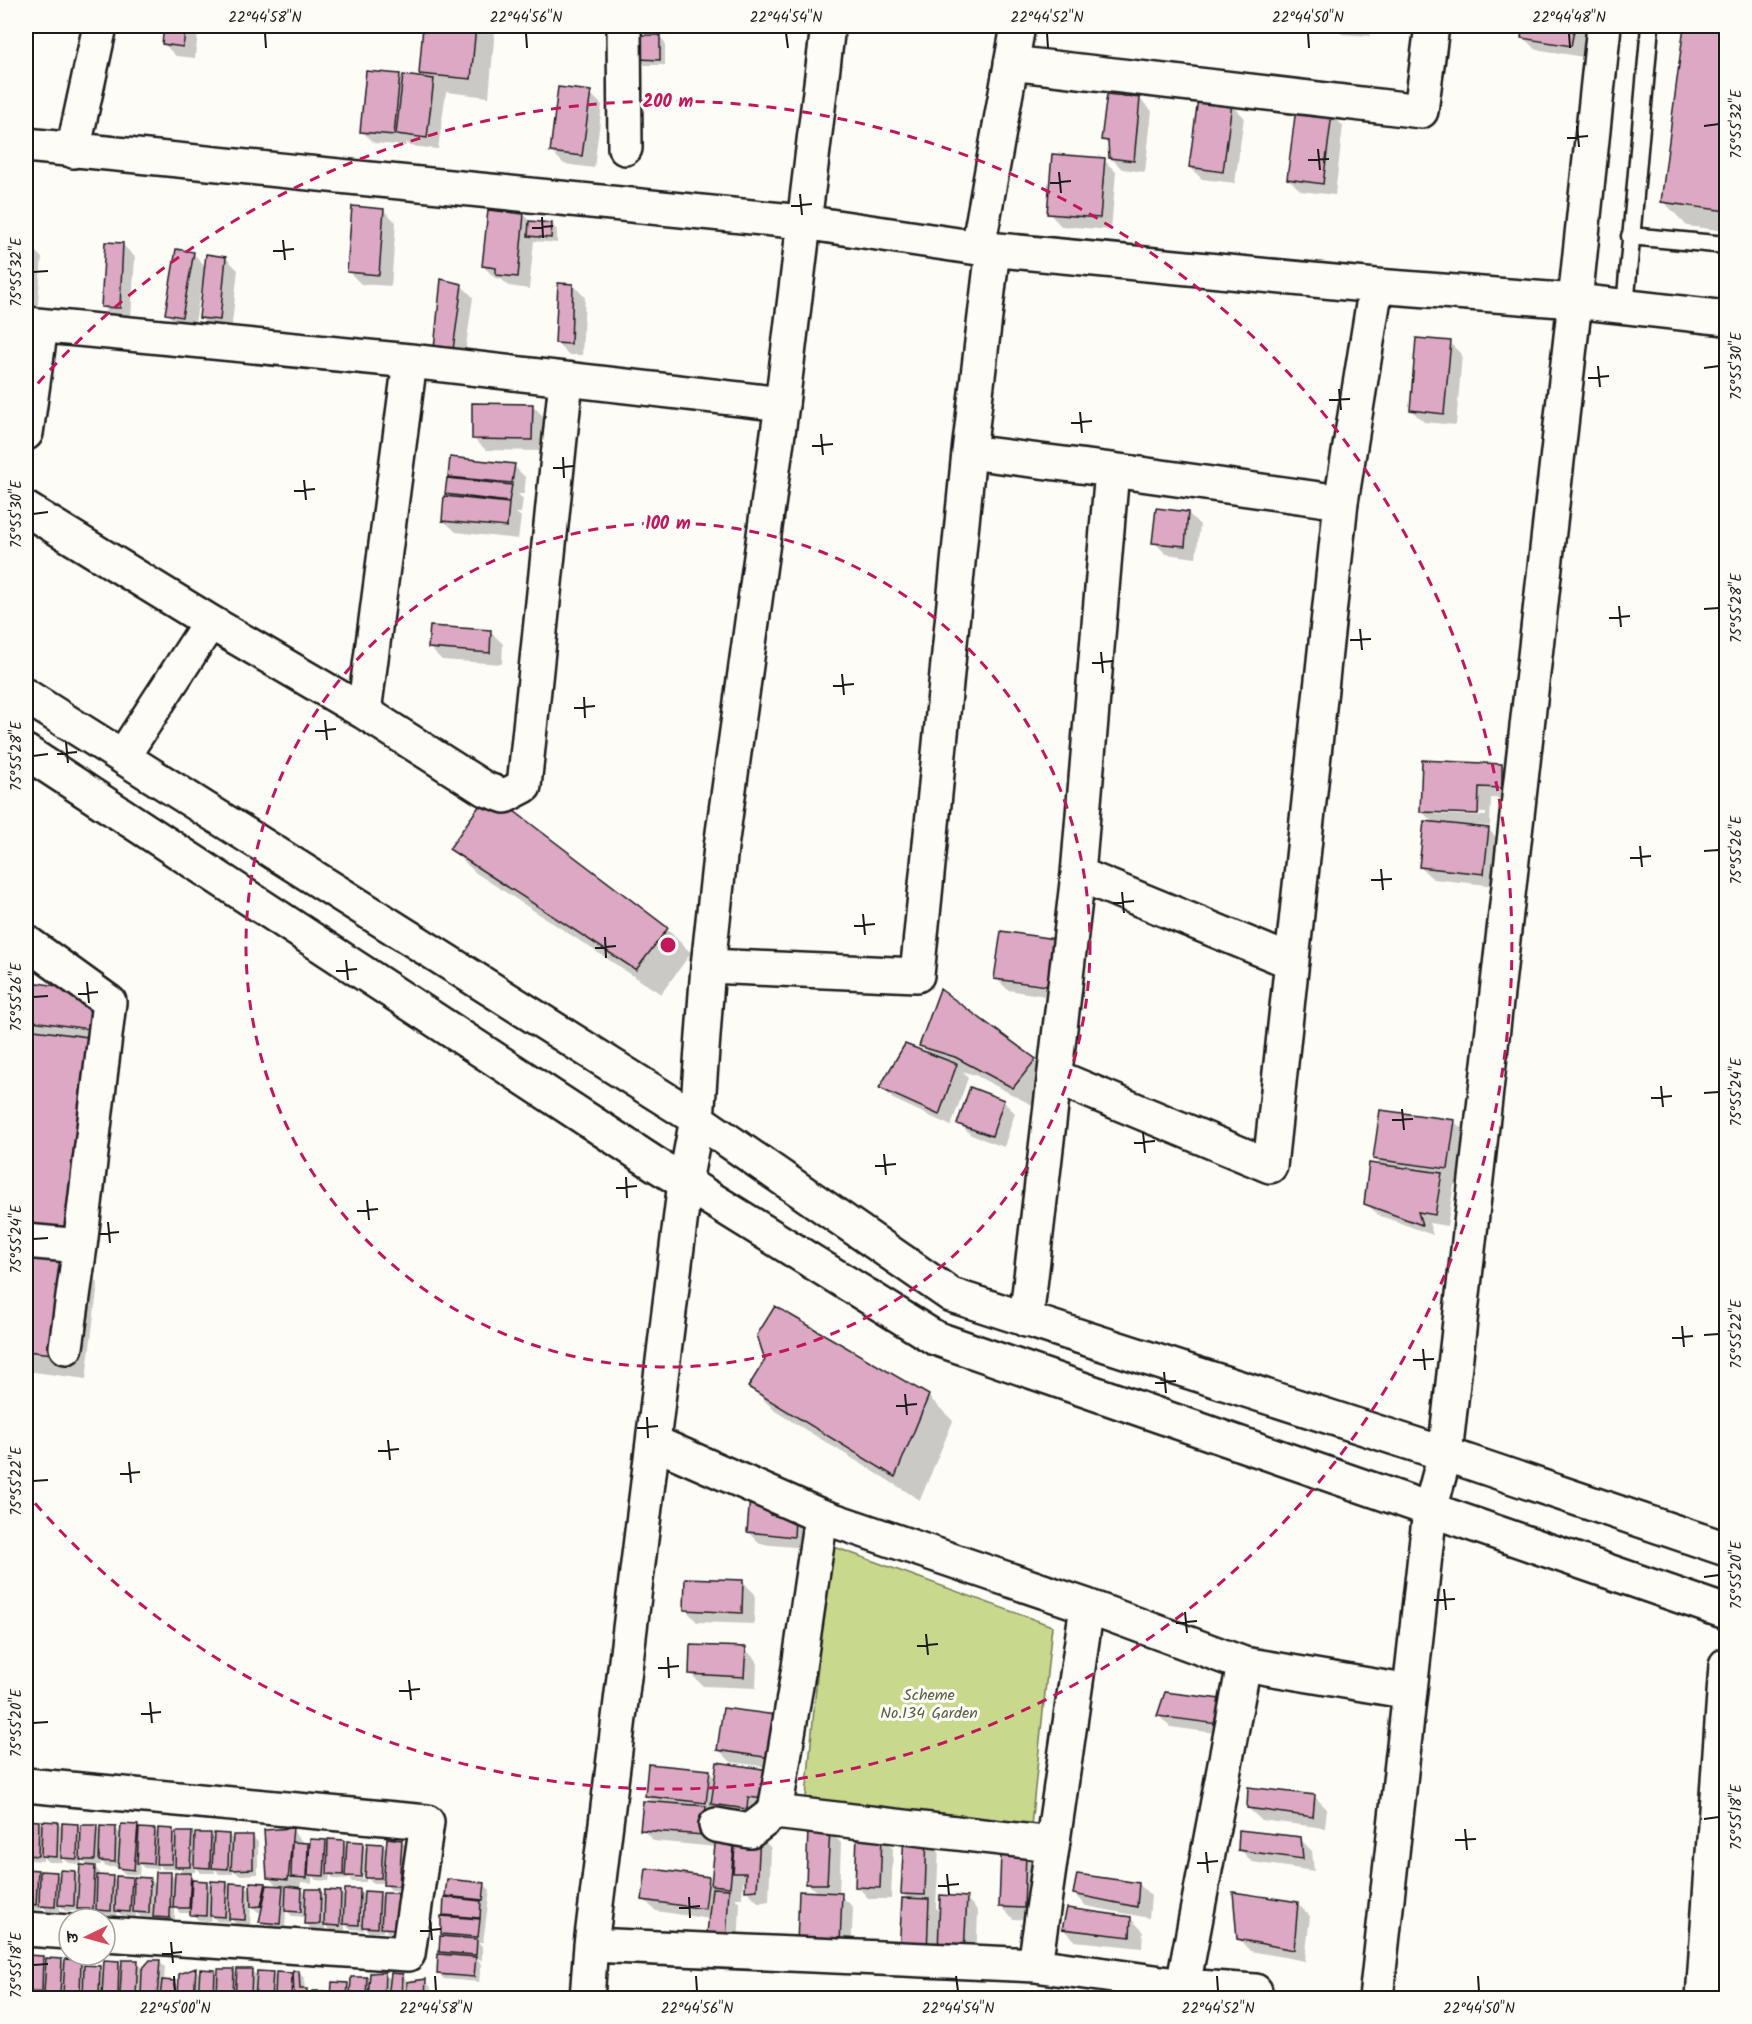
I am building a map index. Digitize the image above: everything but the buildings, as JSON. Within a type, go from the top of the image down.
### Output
[{"type":"street","points":[[73,151],[100,26]]},
{"type":"street","points":[[624,26],[625,148]]},
{"type":"street","points":[[587,1998],[591,1946],[685,1182],[698,1119],[708,966],[721,847],[782,404],[802,222],[828,26]]},
{"type":"street","points":[[708,966],[917,975],[969,452],[985,249],[1018,26]]},
{"type":"street","points":[[1011,63],[1421,111],[1432,26]]},
{"type":"street","points":[[1376,1998],[1430,1510],[1445,1454],[1604,26]]},
{"type":"street","points":[[26,145],[802,222],[985,249],[1376,286],[1575,301],[1726,318]]},
{"type":"street","points":[[1056,1077],[1270,1166],[1341,502],[1376,286]]},
{"type":"street","points":[[26,433],[33,325],[410,361],[782,404]]},
{"type":"street","points":[[364,712],[410,361]]},
{"type":"street","points":[[26,509],[364,712],[485,789],[505,795],[524,786],[566,380]]},
{"type":"street","points":[[969,452],[1341,502]]},
{"type":"street","points":[[1026,1320],[1078,874],[1112,470]]},
{"type":"street","points":[[123,756],[210,621]]},
{"type":"street","points":[[26,696],[698,1119],[951,1295],[1445,1454],[1726,1549]]},
{"type":"street","points":[[26,752],[685,1182],[935,1338],[1726,1612]]},
{"type":"street","points":[[1078,874],[1292,962]]},
{"type":"street","points":[[26,942],[109,1002],[66,1347]]},
{"type":"street","points":[[26,1241],[80,1246]]},
{"type":"street","points":[[653,1443],[821,1516],[1087,1606],[1244,1664],[1410,1692]]},
{"type":"street","points":[[716,1825],[750,1831],[775,1812],[800,1667],[821,1516]]},
{"type":"street","points":[[1035,1965],[1087,1606]]},
{"type":"street","points":[[1183,1986],[1244,1664]]},
{"type":"street","points":[[1703,1998],[1726,1665]]},
{"type":"street","points":[[26,1785],[427,1822],[408,1954],[117,1935]]},
{"type":"street","points":[[775,1812],[1052,1844]]},
{"type":"street","points":[[26,1929],[57,1931]]},
{"type":"street","points":[[591,1946],[1035,1965],[1183,1986],[1255,1991]]},
{"type":"lane","points":[[1625,307],[1650,26]]},
{"type":"lane","points":[[1630,236],[1726,245]]},
{"type":"green space","name":"Scheme No.134 Garden","points":[[829,1545],[1052,1626],[1030,1835],[805,1808]]}]
